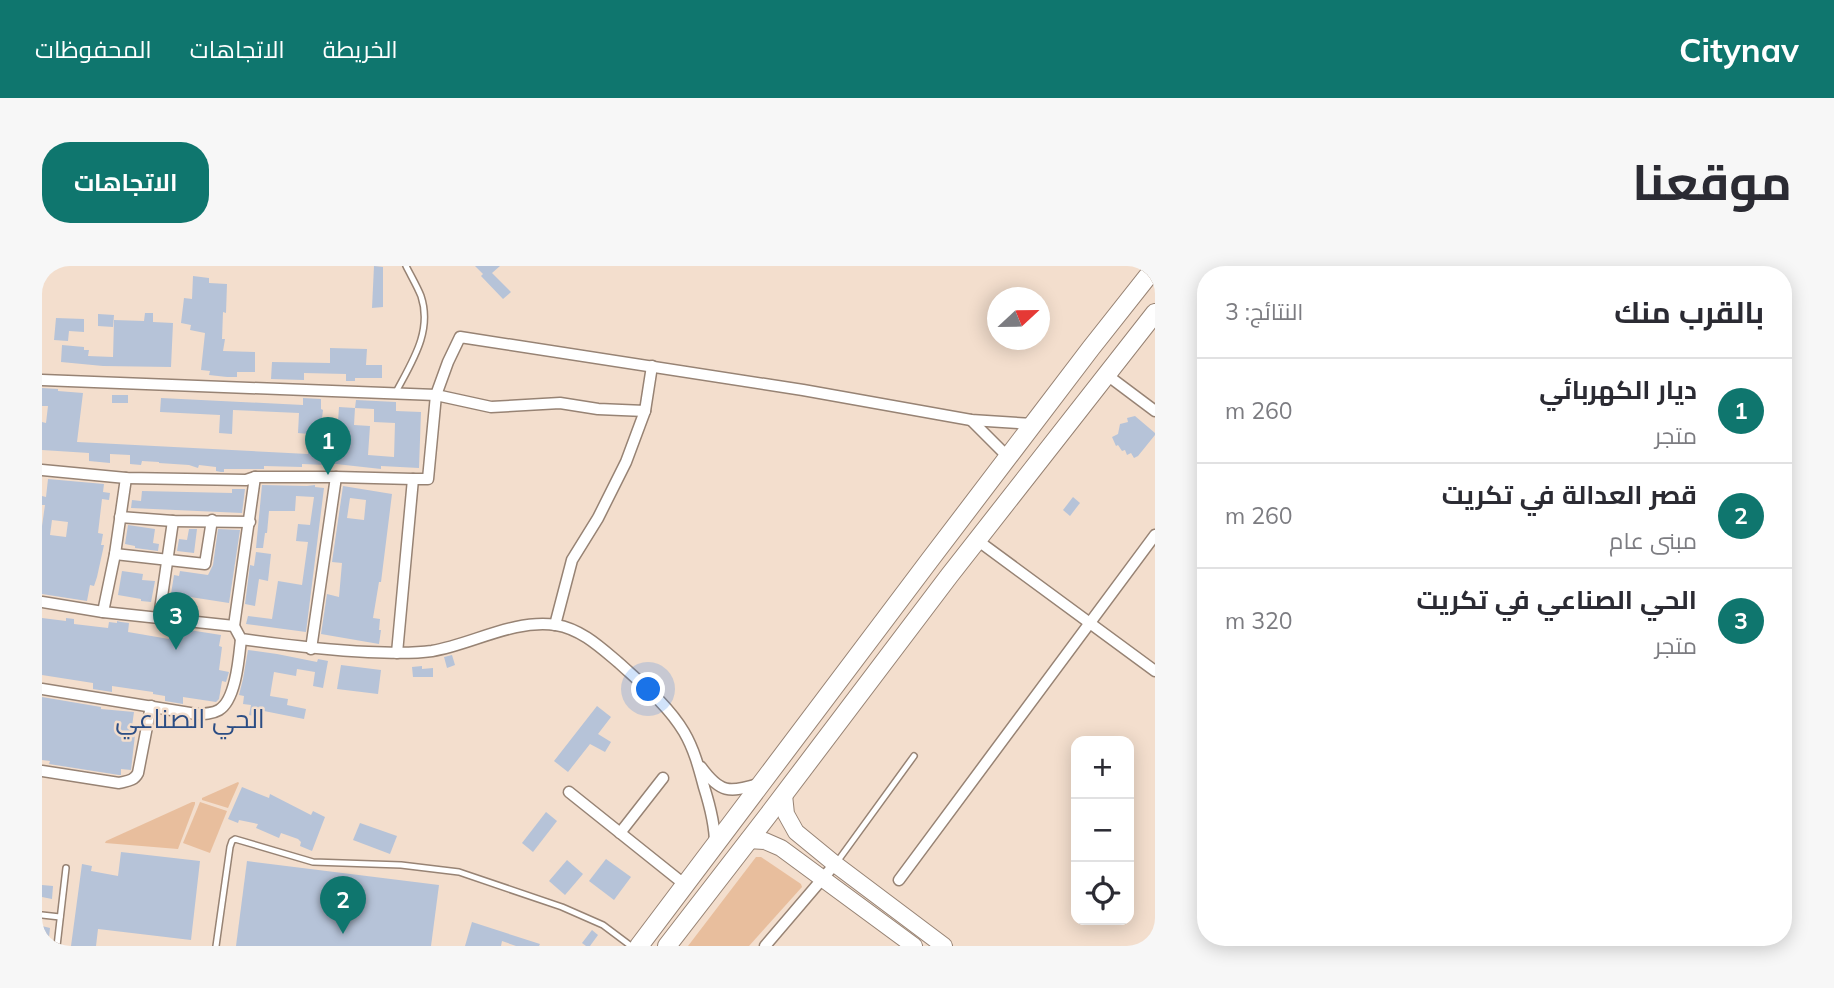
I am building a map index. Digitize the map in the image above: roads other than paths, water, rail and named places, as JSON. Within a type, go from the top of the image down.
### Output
[{"type":"main road","points":[[639,946],[1033,424],[1155,267]]},
{"type":"main road","points":[[667,946],[949,576],[1155,313]]},
{"type":"main road","points":[[929,561],[949,576]]},
{"type":"street","points":[[42,470],[126,478],[246,481],[255,477],[428,479],[436,395],[460,337],[652,366],[971,420],[1033,424]]},
{"type":"street","points":[[555,625],[572,560],[598,518],[626,462],[645,411],[652,366]]},
{"type":"street","points":[[1107,375],[1155,411]]},
{"type":"street","points":[[42,380],[436,395],[491,407],[560,402],[598,409],[645,411]]},
{"type":"street","points":[[971,420],[1008,457]]},
{"type":"street","points":[[42,689],[197,714],[219,710],[230,696],[236,672],[241,639],[234,626],[255,477]]},
{"type":"street","points":[[311,649],[336,477]]},
{"type":"street","points":[[103,612],[126,478]]},
{"type":"street","points":[[397,653],[413,479]]},
{"type":"street","points":[[120,517],[250,522]]},
{"type":"street","points":[[159,617],[173,520]]},
{"type":"street","points":[[115,554],[205,564],[212,520]]},
{"type":"street","points":[[899,880],[1155,535]]},
{"type":"street","points":[[977,540],[1155,671]]},
{"type":"street","points":[[42,602],[103,612],[234,626]]},
{"type":"street","points":[[241,639],[311,649],[397,653],[432,651],[524,625],[555,625],[574,630],[594,642],[661,702],[685,733],[699,765],[713,818],[715,844]]},
{"type":"street","points":[[42,771],[119,783],[131,780],[138,773],[151,706]]},
{"type":"street","points":[[699,765],[716,785],[728,790],[740,790],[763,783]]},
{"type":"street","points":[[620,833],[663,778]]},
{"type":"street","points":[[569,792],[684,884]]},
{"type":"street","points":[[784,795],[786,814],[801,837],[944,946]]},
{"type":"street","points":[[748,840],[765,841],[781,848],[914,946]]},
{"type":"street","points":[[765,946],[835,864]]},
{"type":"street","points":[[892,930],[903,915]]},
{"type":"lane","points":[[395,394],[424,337],[425,314],[422,299],[407,266]]},
{"type":"lane","points":[[835,864],[914,756]]},
{"type":"lane","points":[[216,946],[230,847],[235,839],[313,862],[401,865],[459,872],[562,907],[609,928],[631,946]]},
{"type":"lane","points":[[57,946],[66,868]]},
{"type":"lane","points":[[42,915],[60,917]]},
{"type":"place","name":"ديار الكهربائي","points":[[328,475]]},
{"type":"place","name":"الحي الصناعي في تكريت","points":[[176,650]]},
{"type":"place","name":"قصر العدالة في تكريت","points":[[343,934]]},
{"type":"district","name":"الحي الصناعي","points":[[190,719]]}]
